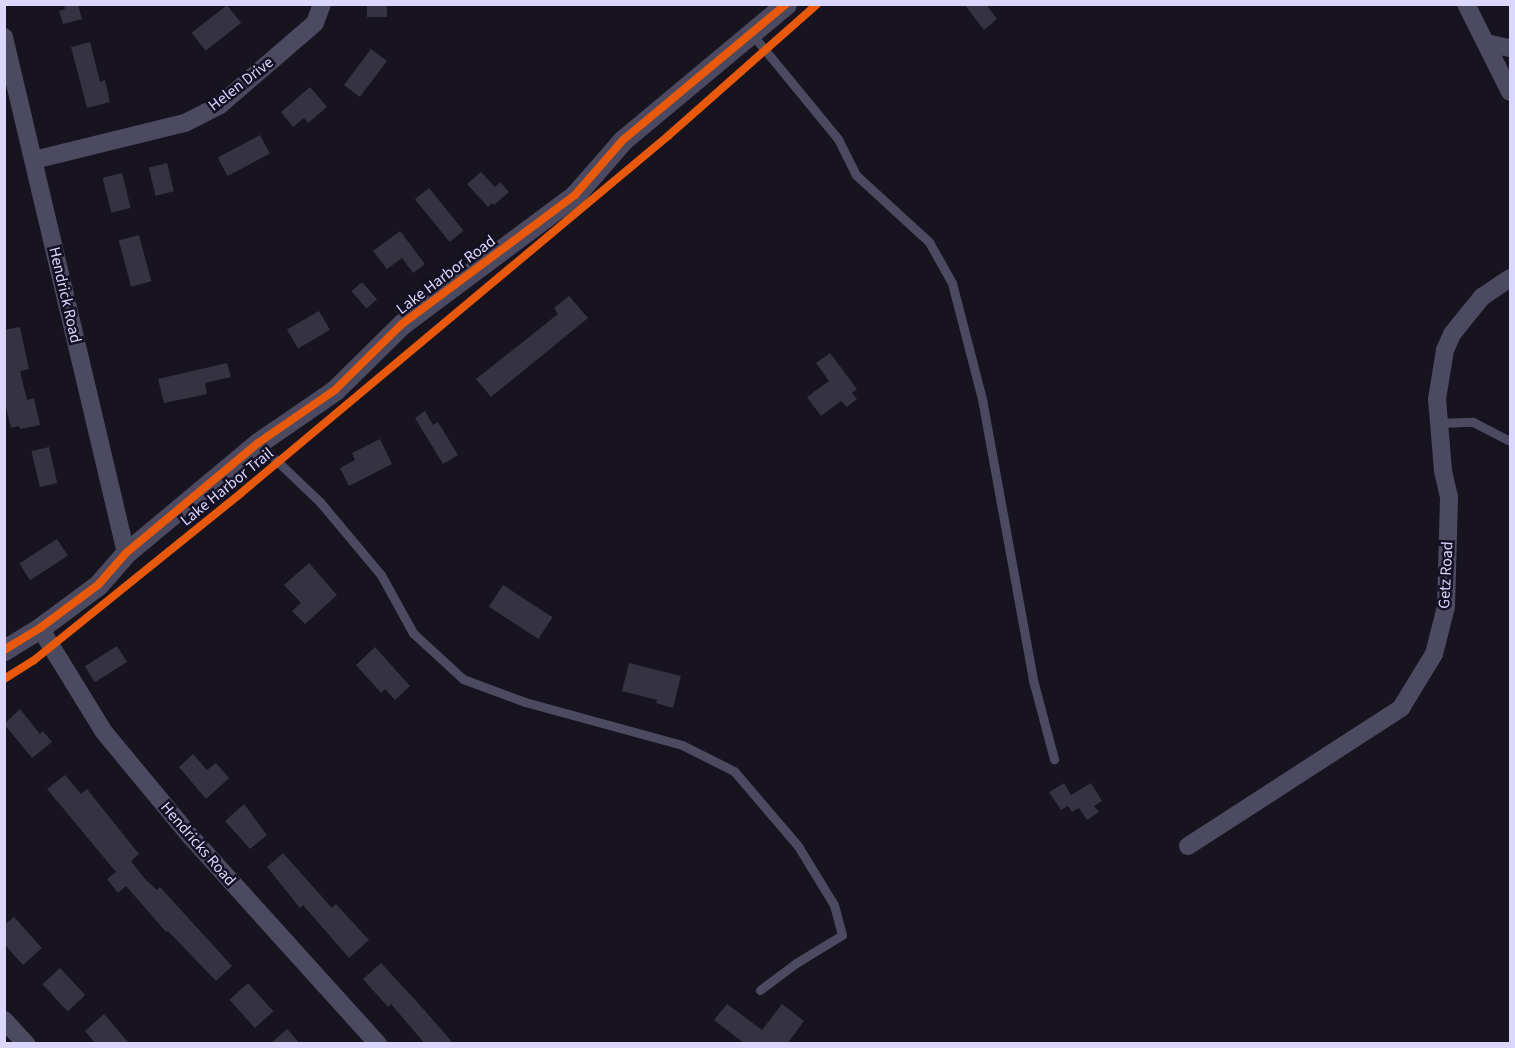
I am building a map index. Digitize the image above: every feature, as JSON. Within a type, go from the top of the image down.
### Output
[{"type":"street","name":"Helen Drive","points":[[34,160],[185,123],[220,105],[315,22],[322,4]]},
{"type":"street","name":"Lake Harbor Road","points":[[4,650],[40,628],[98,585],[126,553],[258,443],[335,390],[402,324],[575,195],[623,140],[786,4]]},
{"type":"street","points":[[1466,4],[1510,92]]},
{"type":"street","name":"Hendrick Road","points":[[4,37],[126,553]]},
{"type":"street","points":[[1486,43],[1510,48]]},
{"type":"street","name":"Getz Road","points":[[1188,846],[1401,708],[1434,654],[1446,608],[1449,497],[1443,470],[1437,399],[1445,350],[1452,334],[1482,297],[1510,278]]},
{"type":"street","name":"Hendricks Road","points":[[40,628],[105,732],[191,837],[378,1044]]},
{"type":"street","points":[[4,1020],[26,1044]]},
{"type":"lane","points":[[751,33],[838,139],[856,175],[929,242],[952,283],[982,399],[1033,680],[1054,759]]},
{"type":"lane","points":[[1439,423],[1473,422],[1510,441]]},
{"type":"lane","points":[[258,443],[320,502],[381,574],[413,633],[464,679],[525,702],[682,745],[734,771],[798,846],[834,905],[842,934],[796,963],[760,990]]},
{"type":"building","points":[[64,4],[78,4],[82,19],[63,24],[59,11],[65,9]]},
{"type":"building","points":[[367,4],[387,4],[387,17],[367,17]]},
{"type":"building","points":[[964,4],[986,4],[997,19],[984,30]]},
{"type":"building","points":[[227,5],[241,23],[206,51],[192,33]]},
{"type":"building","points":[[90,42],[100,82],[105,80],[110,102],[87,108],[71,47]]},
{"type":"building","points":[[371,49],[387,61],[360,97],[344,85]]},
{"type":"building","points":[[310,87],[327,107],[308,123],[304,118],[293,127],[281,112]]},
{"type":"building","points":[[260,135],[270,154],[227,176],[218,158]]},
{"type":"building","points":[[167,163],[174,191],[156,196],[149,168]]},
{"type":"building","points":[[481,172],[495,187],[500,182],[509,192],[494,205],[492,203],[488,207],[467,184]]},
{"type":"building","points":[[122,173],[131,208],[111,213],[103,178]]},
{"type":"building","points":[[429,188],[464,231],[450,242],[415,199]]},
{"type":"building","points":[[400,231],[425,264],[413,273],[402,258],[387,269],[373,251]]},
{"type":"building","points":[[139,235],[151,281],[131,287],[119,240]]},
{"type":"building","points":[[362,282],[377,299],[367,309],[351,291]]},
{"type":"building","points":[[569,296],[588,318],[491,397],[476,379],[558,314],[554,308]]},
{"type":"building","points":[[319,311],[330,330],[298,349],[287,330]]},
{"type":"building","points":[[20,327],[29,369],[20,371],[27,400],[34,398],[40,425],[20,429],[19,426],[11,428],[4,400],[4,330]]},
{"type":"building","points":[[830,353],[857,389],[852,393],[857,399],[847,407],[841,401],[821,416],[807,397],[829,381],[816,363]]},
{"type":"building","points":[[227,363],[231,377],[205,383],[207,394],[164,403],[158,379]]},
{"type":"building","points":[[425,411],[433,425],[438,422],[458,455],[443,464],[415,418]]},
{"type":"building","points":[[380,439],[392,464],[349,486],[340,468],[355,460],[352,453]]},
{"type":"building","points":[[49,447],[57,483],[40,487],[31,451]]},
{"type":"building","points":[[57,539],[68,556],[30,580],[19,564]]},
{"type":"building","points":[[309,563],[337,595],[305,624],[292,611],[301,603],[284,585]]},
{"type":"building","points":[[503,585],[552,617],[538,639],[489,607]]},
{"type":"building","points":[[117,646],[127,662],[95,682],[85,666]]},
{"type":"building","points":[[375,647],[410,686],[395,700],[385,689],[381,693],[356,665]]},
{"type":"building","points":[[629,663],[681,676],[673,708],[656,703],[657,700],[622,691]]},
{"type":"building","points":[[20,709],[40,734],[43,731],[52,742],[32,758],[4,724]]},
{"type":"building","points":[[193,754],[207,770],[216,763],[229,778],[206,799],[179,767]]},
{"type":"building","points":[[65,775],[81,794],[87,789],[139,854],[131,861],[145,879],[157,890],[160,887],[232,966],[216,981],[168,931],[166,932],[126,886],[118,893],[107,879],[116,872],[47,789]]},
{"type":"building","points":[[1064,783],[1071,795],[1091,783],[1102,801],[1094,806],[1099,812],[1087,820],[1079,808],[1072,812],[1068,806],[1061,810],[1049,792]]},
{"type":"building","points":[[244,804],[267,835],[250,849],[225,821]]},
{"type":"building","points":[[283,853],[332,908],[336,904],[369,940],[349,958],[303,905],[300,908],[267,867]]},
{"type":"building","points":[[14,917],[42,948],[23,965],[4,944],[4,925]]},
{"type":"building","points":[[381,963],[454,1044],[425,1044],[391,1004],[388,1007],[363,979]]},
{"type":"building","points":[[60,968],[85,995],[68,1011],[42,984]]},
{"type":"building","points":[[248,983],[273,1011],[255,1028],[229,1000]]},
{"type":"building","points":[[727,1004],[762,1030],[782,1004],[804,1021],[787,1044],[745,1044],[714,1020]]},
{"type":"building","points":[[104,1014],[130,1044],[96,1044],[85,1031]]},
{"type":"building","points":[[287,1029],[300,1044],[270,1044]]},
{"type":"cycle path","name":"Lake Harbor Trail","points":[[4,650],[40,628],[98,585],[126,553],[258,443],[335,390],[402,324],[575,195],[623,140],[786,4]]},
{"type":"cycle path","name":"Lake Harbor Trail","points":[[4,679],[33,661],[241,493],[668,136],[817,4]]}]
